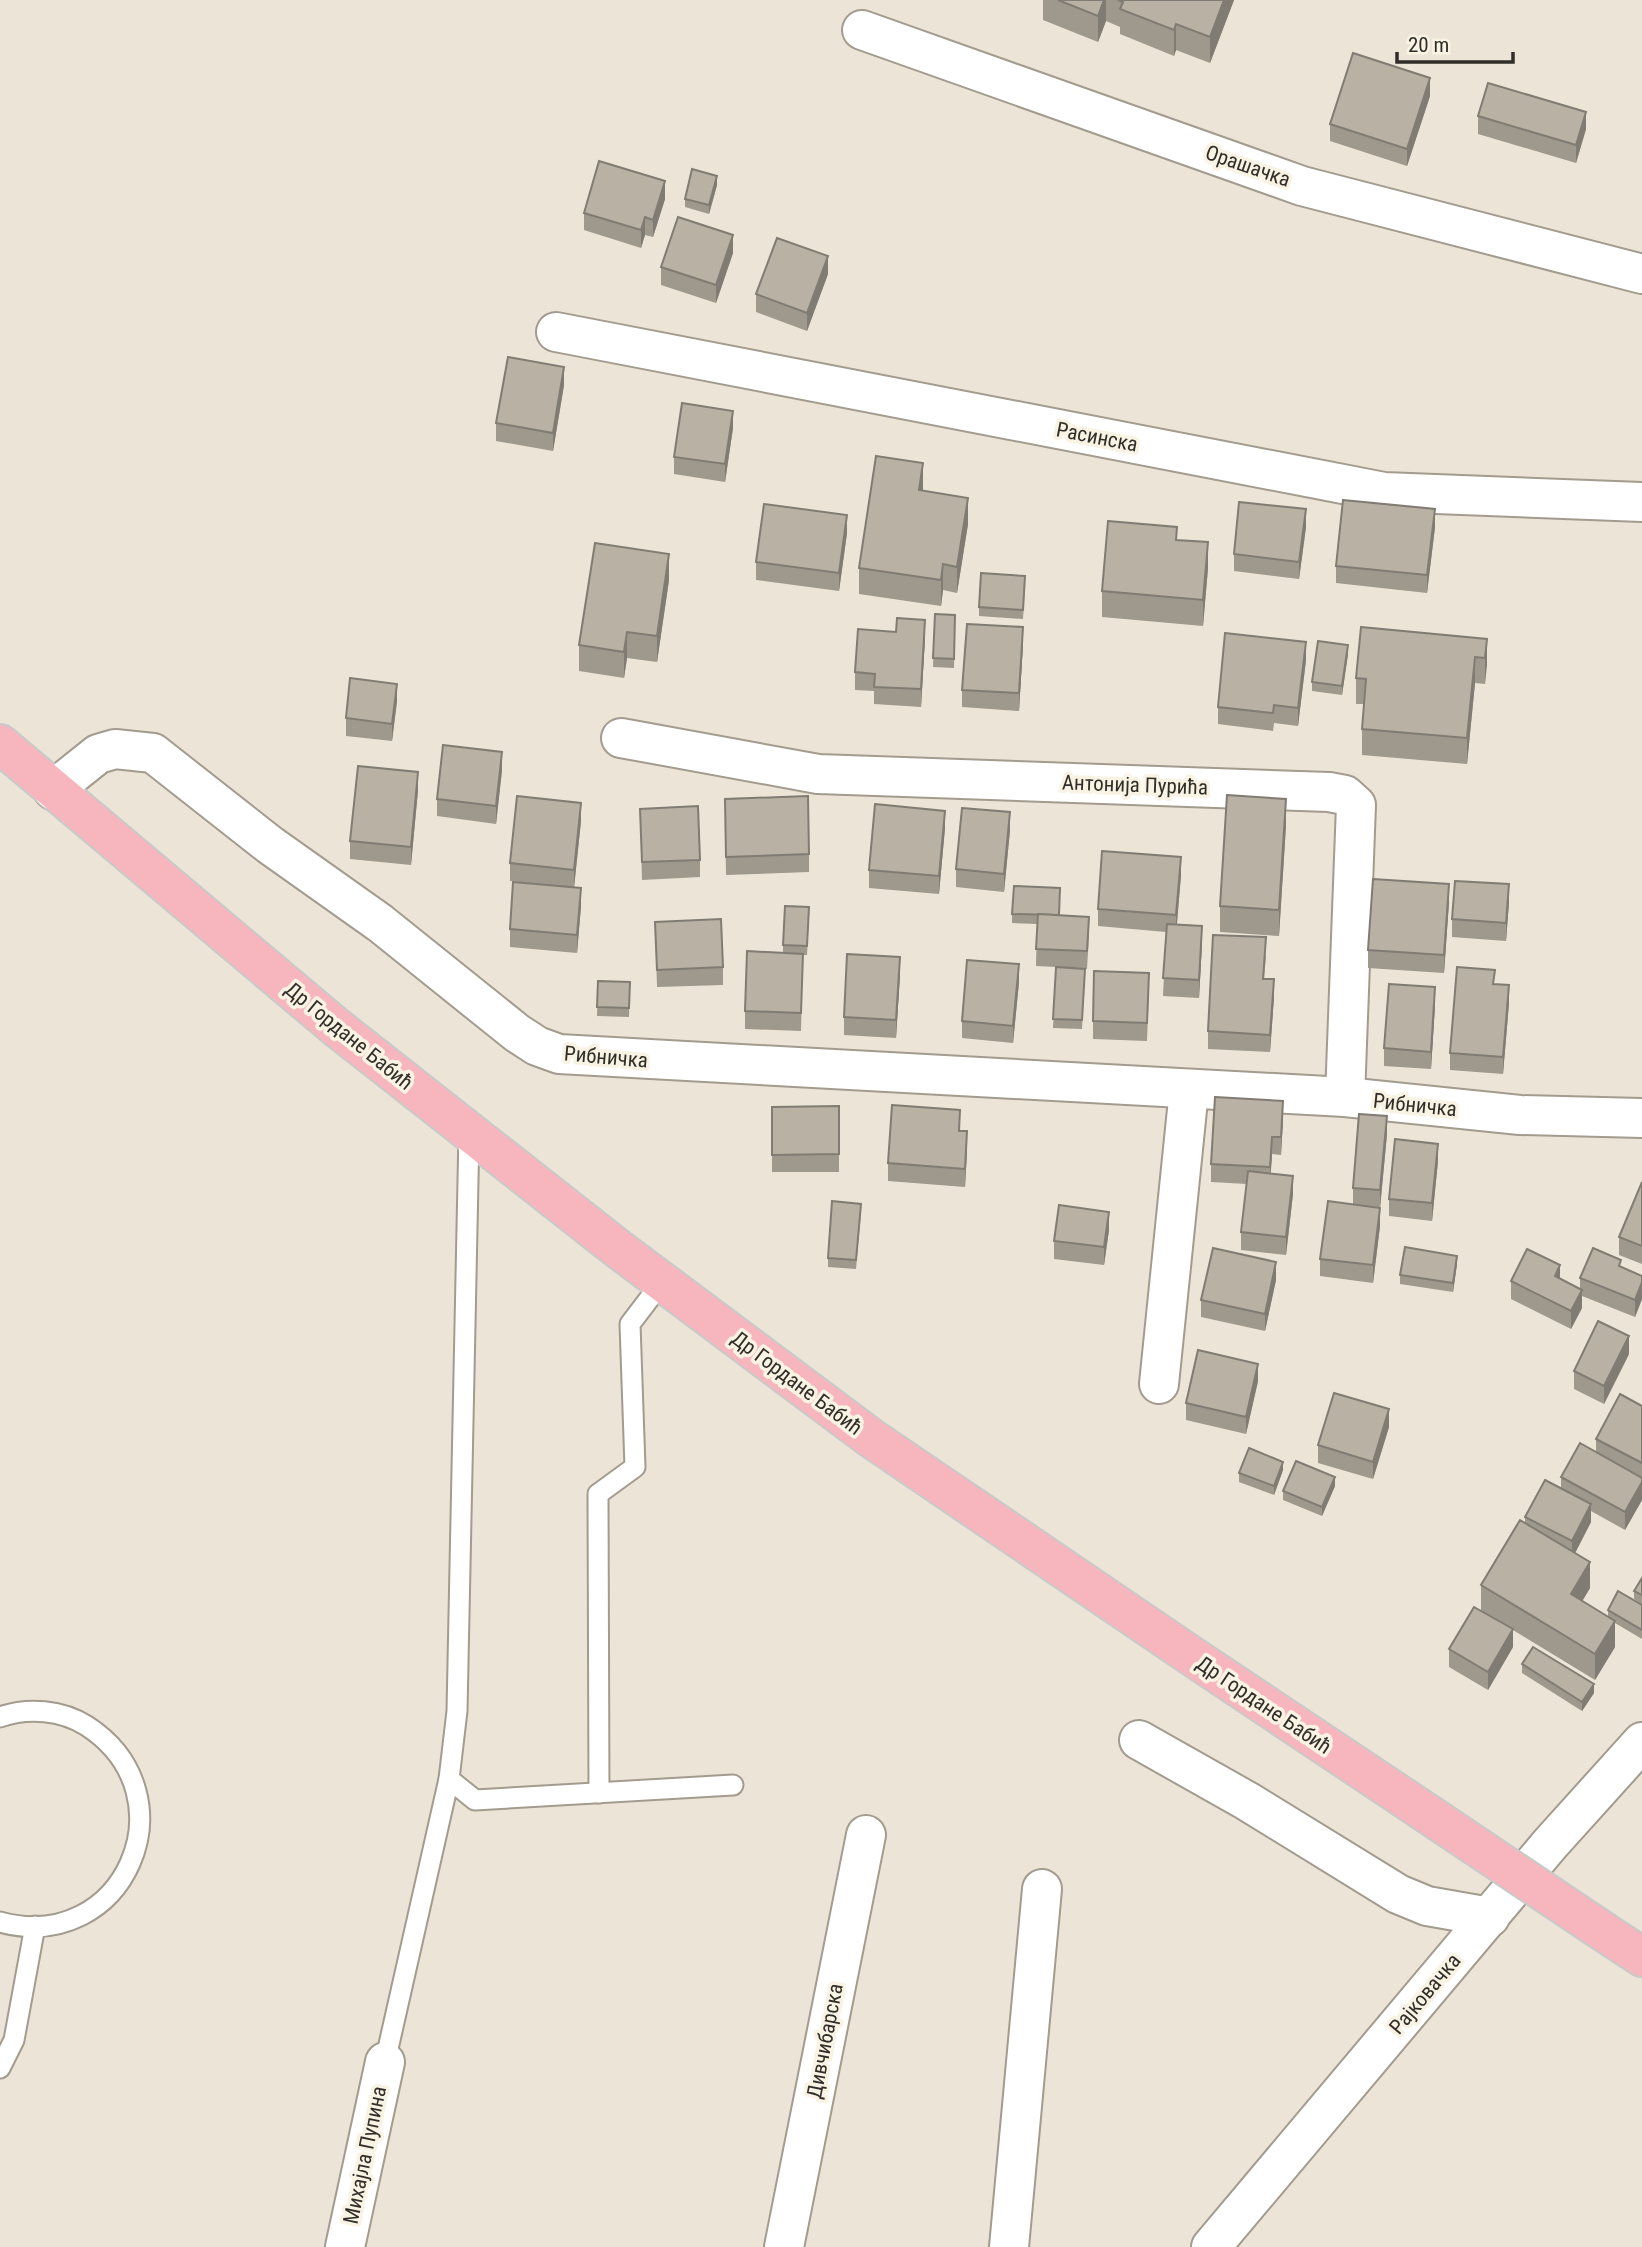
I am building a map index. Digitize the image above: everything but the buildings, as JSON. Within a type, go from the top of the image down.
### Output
[{"type":"main road","name":"Др Гордане Бабић","points":[[0,744],[336,1027],[662,1282],[872,1438],[1196,1659],[1642,1957]]},
{"type":"street","name":"Орашачка","points":[[862,30],[1302,186],[1642,274]]},
{"type":"street","name":"Расинска","points":[[556,332],[1384,492],[1642,502]]},
{"type":"street","name":"Антонија Пурића","points":[[621,738],[818,775],[1329,792],[1345,795],[1356,805],[1345,1097]]},
{"type":"street","name":"Рибничка","points":[[53,790],[97,754],[115,749],[153,753],[270,845],[380,923],[517,1033],[537,1046],[559,1054],[1345,1097],[1520,1115],[1642,1118]]},
{"type":"street","points":[[1159,1384],[1189,1090]]},
{"type":"street","points":[[1139,1740],[1247,1801],[1398,1894],[1427,1906],[1490,1917]]},
{"type":"street","name":"Рајковачка","points":[[1210,2247],[1550,1844],[1642,1742]]},
{"type":"street","name":"Дивчибарска","points":[[784,2247],[866,1835]]},
{"type":"street","points":[[1009,2247],[1042,1889]]},
{"type":"street","name":"Михајла Пупина","points":[[345,2247],[385,2062]]},
{"type":"lane","points":[[385,2062],[449,1779],[457,1711],[469,1132]]},
{"type":"lane","points":[[599,1793],[598,1494],[635,1467],[630,1324],[662,1282]]},
{"type":"lane","points":[[0,1922],[20,1927],[54,1926],[86,1914],[112,1893],[131,1864],[140,1831],[138,1797],[126,1765],[106,1739],[76,1719],[45,1711],[4,1713]]},
{"type":"lane","points":[[449,1779],[475,1800],[733,1785]]},
{"type":"lane","points":[[0,2068],[14,2040],[35,1926]]}]
